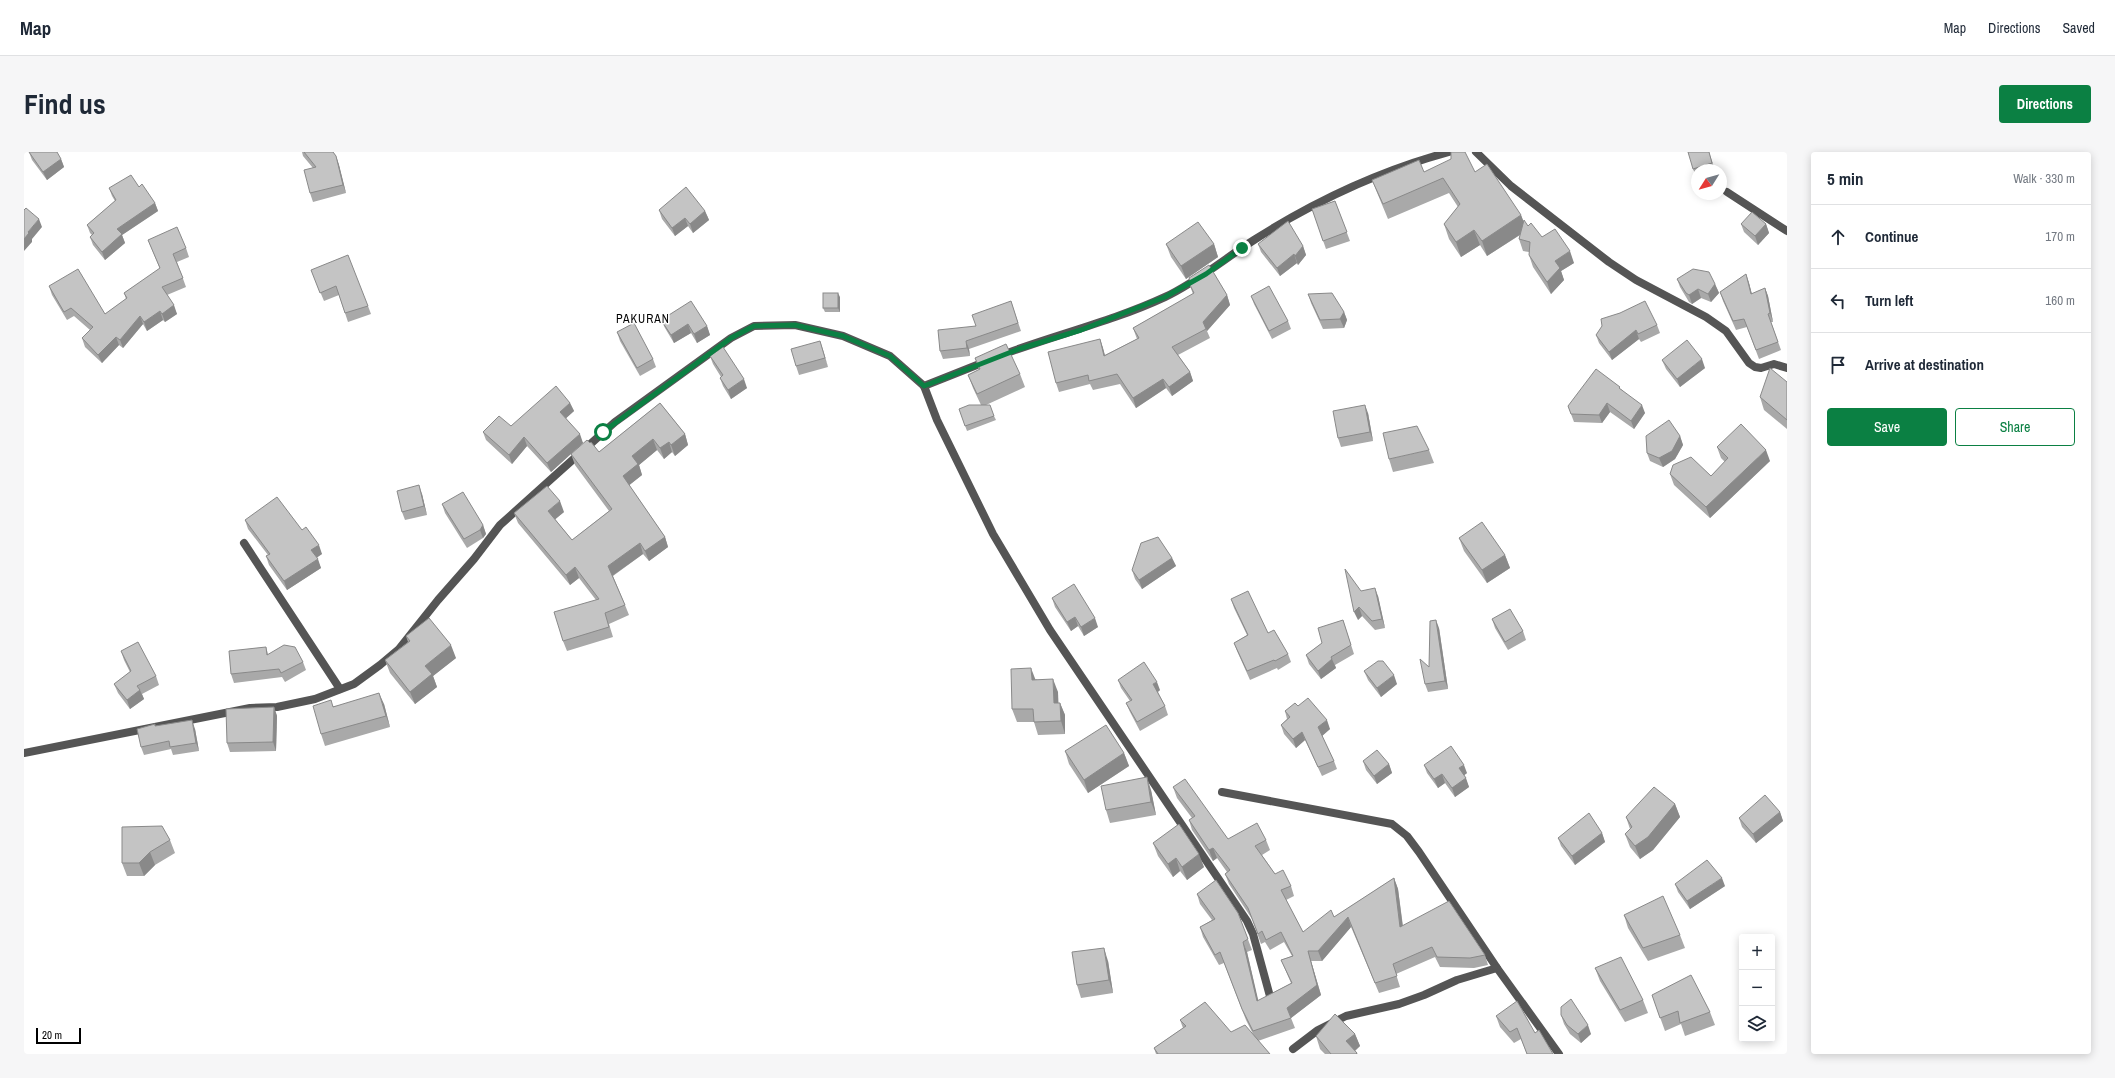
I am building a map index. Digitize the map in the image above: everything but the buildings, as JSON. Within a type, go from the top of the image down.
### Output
[{"type":"street","points":[[924,386],[1019,349],[1081,330],[1165,297],[1206,274],[1253,240],[1316,203],[1410,163],[1449,152]]},
{"type":"street","points":[[1476,152],[1511,186],[1609,262],[1636,280],[1706,317],[1726,331],[1755,367],[1761,368],[1774,364],[1787,368]]},
{"type":"street","points":[[1728,192],[1787,231]]},
{"type":"street","points":[[24,753],[243,709],[285,705],[316,699],[354,684],[399,649],[438,600],[474,560],[500,525],[614,422],[736,335],[754,326],[795,325],[843,336],[890,356],[924,386],[937,420],[993,534],[1050,630],[1247,921],[1253,934],[1271,1000]]},
{"type":"street","points":[[244,543],[340,689]]},
{"type":"street","points":[[1222,792],[1392,824],[1407,836],[1419,852],[1497,968],[1558,1054]]},
{"type":"street","points":[[1293,1050],[1318,1030],[1346,1016],[1399,1004],[1424,995],[1457,980],[1497,968]]},
{"type":"district","name":"PAKURAN","points":[[643,319]]},
{"type":"route","points":[[603,432],[614,422],[731,338],[754,326],[795,325],[843,336],[890,356],[924,386],[1019,349],[1081,330],[1165,297],[1206,274],[1230,255],[1242,248]]}]
